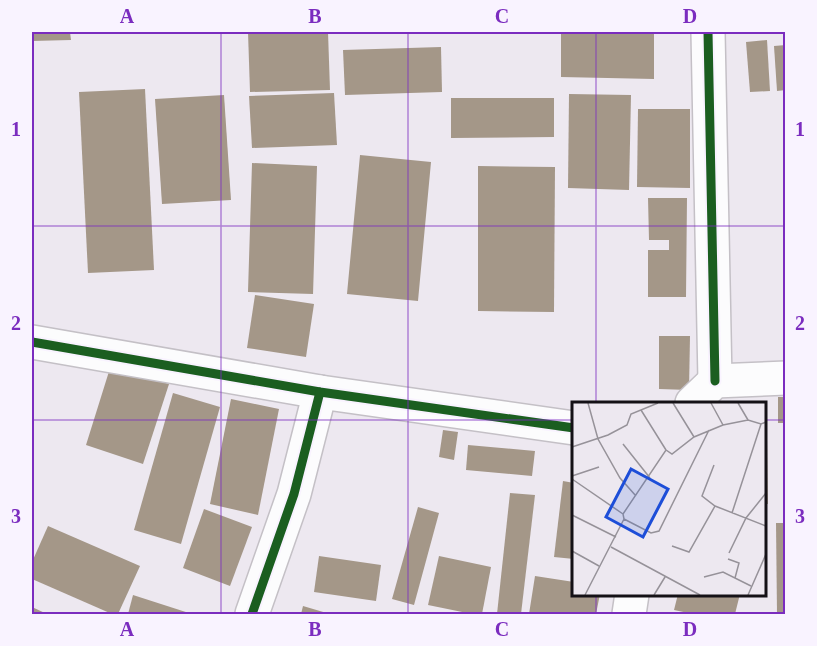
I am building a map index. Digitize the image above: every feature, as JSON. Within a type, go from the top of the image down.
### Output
[{"type":"street","points":[[708,32],[704,392],[786,378]]},
{"type":"street","points":[[32,342],[320,392],[572,428]]},
{"type":"street","points":[[252,615],[294,494],[320,392]]},
{"type":"street","points":[[629,615],[632,595]]},
{"type":"building","points":[[32,32],[70,32],[71,40],[32,41]]},
{"type":"building","points":[[248,32],[328,32],[330,90],[250,92]]},
{"type":"building","points":[[561,32],[654,32],[654,79],[561,77]]},
{"type":"building","points":[[767,40],[770,91],[750,92],[746,42]]},
{"type":"building","points":[[786,45],[786,90],[777,91],[774,46]]},
{"type":"building","points":[[441,47],[442,92],[345,95],[343,50]]},
{"type":"building","points":[[145,89],[154,270],[88,273],[79,92]]},
{"type":"building","points":[[334,93],[337,145],[252,148],[249,96]]},
{"type":"building","points":[[569,94],[631,95],[629,190],[568,188]]},
{"type":"building","points":[[224,95],[231,200],[162,204],[155,99]]},
{"type":"building","points":[[451,98],[554,98],[554,137],[451,138]]},
{"type":"building","points":[[638,109],[690,109],[690,188],[637,187]]},
{"type":"building","points":[[360,155],[431,162],[418,301],[347,294]]},
{"type":"building","points":[[252,163],[317,166],[313,294],[248,292]]},
{"type":"building","points":[[478,166],[555,167],[554,312],[478,311]]},
{"type":"building","points":[[648,198],[687,198],[686,297],[648,297],[648,250],[669,250],[669,240],[649,240]]},
{"type":"building","points":[[255,295],[314,304],[306,357],[247,348]]},
{"type":"building","points":[[659,336],[690,336],[689,390],[659,389]]},
{"type":"building","points":[[111,365],[169,384],[143,464],[86,445]]},
{"type":"building","points":[[173,393],[220,407],[181,544],[134,530]]},
{"type":"building","points":[[778,397],[786,397],[786,423],[778,423]]},
{"type":"building","points":[[231,399],[279,409],[258,515],[210,504]]},
{"type":"building","points":[[443,430],[458,432],[454,460],[439,457]]},
{"type":"building","points":[[766,440],[767,440],[768,504],[766,504]]},
{"type":"building","points":[[468,445],[535,451],[532,476],[466,470]]},
{"type":"building","points":[[563,481],[572,483],[572,559],[554,557]]},
{"type":"building","points":[[510,493],[535,495],[521,614],[497,614]]},
{"type":"building","points":[[418,507],[439,513],[414,605],[392,599]]},
{"type":"building","points":[[204,509],[252,527],[230,586],[183,568]]},
{"type":"building","points":[[776,523],[786,523],[786,614],[777,614]]},
{"type":"building","points":[[48,526],[140,566],[118,614],[112,614],[32,579],[32,562]]},
{"type":"building","points":[[319,556],[381,565],[376,601],[314,592]]},
{"type":"building","points":[[439,556],[491,567],[482,614],[428,605]]},
{"type":"building","points":[[535,576],[572,582],[572,595],[600,595],[596,614],[529,614]]},
{"type":"building","points":[[133,595],[192,614],[128,614]]},
{"type":"building","points":[[678,595],[740,595],[735,614],[693,614],[674,610]]},
{"type":"building","points":[[303,606],[330,614],[301,614]]},
{"type":"building","points":[[32,607],[47,614],[32,614]]},
{"type":"cycle path","points":[[708,32],[715,381]]},
{"type":"cycle path","points":[[32,342],[320,392],[572,428]]},
{"type":"cycle path","points":[[252,614],[294,494],[320,392]]}]
